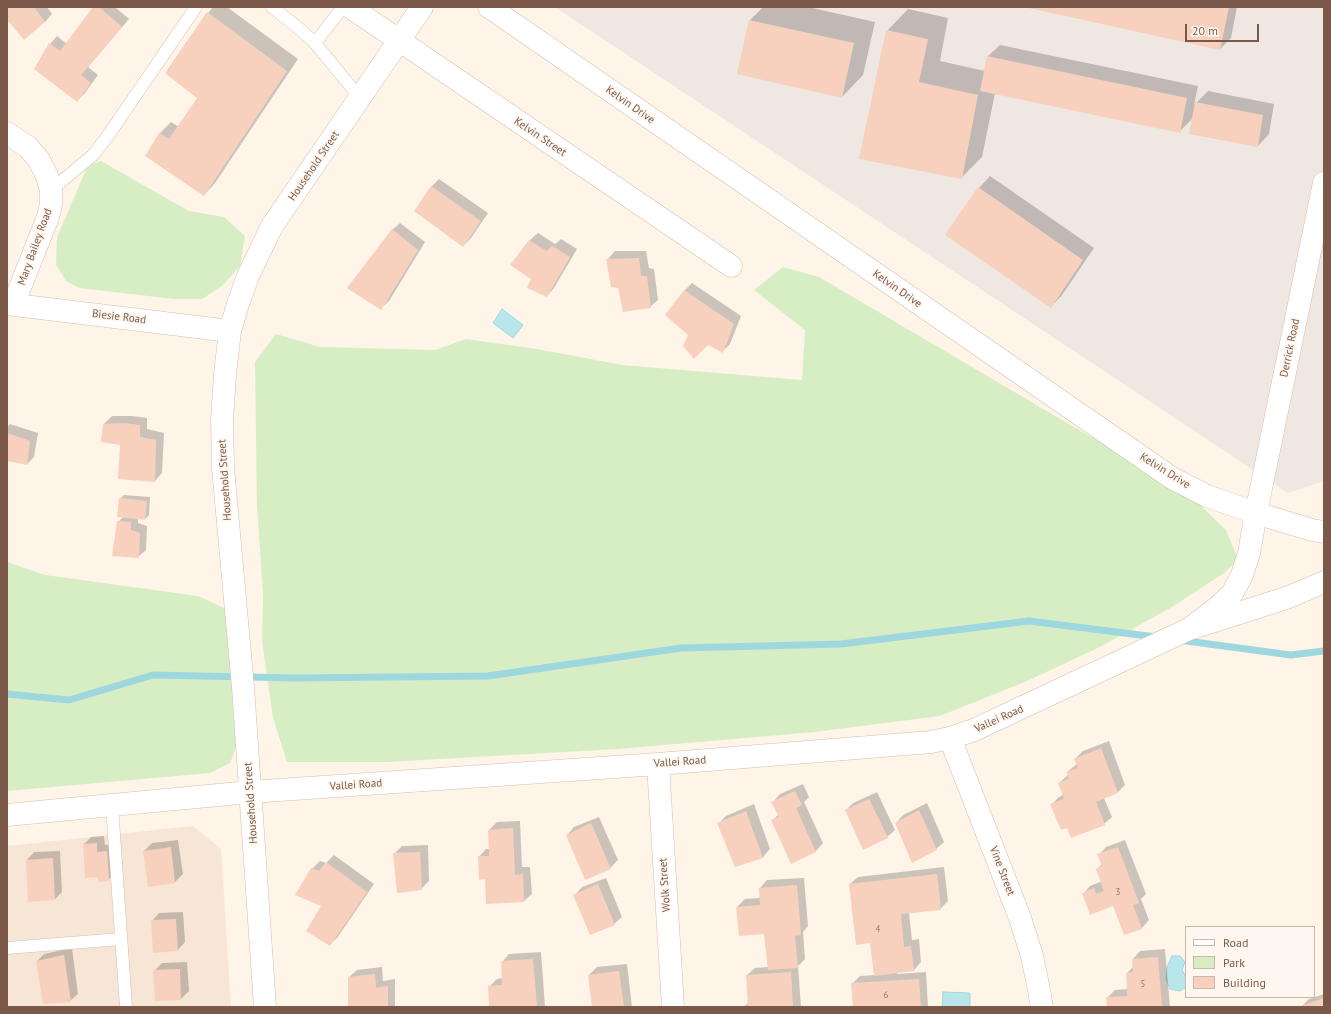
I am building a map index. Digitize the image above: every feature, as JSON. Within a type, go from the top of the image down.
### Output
[{"type":"street","name":"Kelvin Street","points":[[350,7],[731,266]]},
{"type":"street","name":"Household Street","points":[[265,1007],[243,687],[223,468],[222,420],[230,331],[248,276],[272,226],[422,7]]},
{"type":"street","name":"Kelvin Drive","points":[[494,9],[1172,478],[1207,496],[1256,513],[1312,530],[1324,532]]},
{"type":"street","name":"Mary Bailey Road","points":[[7,133],[28,147],[39,160],[47,176],[51,190],[51,204],[48,217],[10,304]]},
{"type":"street","name":"Derrick Road","points":[[1256,513],[1319,234],[1324,183]]},
{"type":"street","name":"Biesie Road","points":[[10,304],[230,331]]},
{"type":"street","name":"Vallei Road","points":[[7,815],[250,792],[658,764],[906,745],[950,738],[974,730],[1006,716],[1189,629],[1218,608],[1232,594],[1242,575],[1249,554],[1256,513]]},
{"type":"street","points":[[1189,629],[1252,610],[1289,597],[1324,582]]},
{"type":"street","name":"Vine Street","points":[[950,738],[1020,918],[1032,956],[1042,1007]]},
{"type":"street","name":"Wolk Street","points":[[658,764],[673,1007]]},
{"type":"lane","points":[[51,190],[93,155],[196,7]]},
{"type":"lane","points":[[272,7],[315,43],[360,98]]},
{"type":"lane","points":[[315,43],[343,7]]},
{"type":"lane","points":[[112,806],[126,1007]]},
{"type":"lane","points":[[7,948],[121,939]]},
{"type":"shaded area","points":[[555,7],[1324,7],[1324,481],[1288,493]]},
{"type":"shaded area","points":[[193,826],[221,849],[231,1007],[7,1007],[7,846]]},
{"type":"green space","points":[[101,161],[189,211],[224,217],[245,236],[240,266],[223,285],[202,299],[174,299],[79,288],[66,281],[56,265],[57,237],[88,165]]},
{"type":"green space","points":[[783,267],[819,277],[1159,477],[1197,502],[1226,530],[1238,559],[1224,573],[1172,607],[1100,647],[1027,681],[940,716],[815,732],[618,749],[387,762],[287,762],[273,718],[262,641],[263,595],[257,505],[255,362],[276,334],[320,347],[435,350],[466,339],[537,349],[622,365],[802,380],[805,330],[754,290]]},
{"type":"green space","points":[[7,562],[45,575],[198,596],[233,612],[240,738],[230,763],[210,773],[7,791]]},
{"type":"water","points":[[502,309],[523,325],[513,338],[493,323]]},
{"type":"water","points":[[1172,956],[1180,956],[1185,962],[1182,970],[1185,975],[1185,988],[1180,991],[1170,989],[1166,979],[1167,967]]},
{"type":"water","points":[[943,992],[970,993],[970,1007],[942,1007]]},
{"type":"building","points":[[7,7],[34,7],[45,22],[24,40],[9,22],[7,23]]},
{"type":"building","points":[[93,7],[99,7],[122,27],[81,75],[91,83],[77,102],[34,69],[49,43],[60,51]]},
{"type":"building","points":[[1025,7],[1229,7],[1220,50]]},
{"type":"building","points":[[207,12],[287,71],[204,196],[145,156],[159,133],[169,139],[197,98],[165,73]]},
{"type":"building","points":[[749,20],[854,43],[842,98],[737,74]]},
{"type":"building","points":[[886,30],[928,39],[919,82],[978,95],[962,179],[859,159]]},
{"type":"building","points":[[987,56],[1187,98],[1180,133],[980,91]]},
{"type":"building","points":[[1195,102],[1263,115],[1258,147],[1189,134]]},
{"type":"building","points":[[431,186],[481,221],[463,247],[414,211]]},
{"type":"building","points":[[978,187],[1083,260],[1051,308],[945,235]]},
{"type":"building","points":[[392,229],[418,250],[381,310],[347,288]]},
{"type":"building","points":[[529,240],[546,251],[552,246],[570,257],[547,297],[527,288],[531,279],[510,265]]},
{"type":"building","points":[[639,258],[641,276],[647,276],[651,308],[623,312],[618,288],[611,287],[606,259]]},
{"type":"building","points":[[684,290],[734,324],[723,353],[708,345],[694,359],[683,346],[688,335],[665,315]]},
{"type":"building","points":[[124,423],[140,425],[140,437],[156,440],[155,482],[118,479],[120,445],[101,442],[103,424]]},
{"type":"building","points":[[7,433],[30,441],[27,465],[7,461]]},
{"type":"building","points":[[119,498],[147,501],[145,520],[117,517]]},
{"type":"building","points":[[117,521],[131,522],[131,530],[140,533],[139,558],[112,556]]},
{"type":"building","points":[[1101,748],[1118,793],[1096,802],[1105,825],[1071,838],[1067,828],[1061,830],[1050,804],[1064,799],[1058,783],[1069,779],[1066,772],[1078,768],[1074,759]]},
{"type":"building","points":[[795,791],[802,805],[796,808],[816,852],[791,864],[771,820],[779,817],[771,802]]},
{"type":"building","points":[[869,799],[888,838],[863,850],[845,810]]},
{"type":"building","points":[[919,810],[937,850],[912,863],[895,823]]},
{"type":"building","points":[[746,811],[763,858],[735,867],[717,823]]},
{"type":"building","points":[[591,823],[611,869],[585,880],[566,835]]},
{"type":"building","points":[[513,828],[515,875],[523,874],[524,902],[486,904],[485,879],[479,880],[478,856],[489,856],[488,830]]},
{"type":"building","points":[[97,843],[97,852],[107,851],[109,881],[98,882],[98,877],[85,878],[83,844]]},
{"type":"building","points":[[171,847],[175,883],[148,887],[143,851]]},
{"type":"building","points":[[1118,847],[1139,903],[1133,905],[1142,929],[1124,935],[1113,906],[1090,915],[1082,893],[1094,888],[1096,894],[1104,891],[1096,869],[1102,866],[1097,854]]},
{"type":"building","points":[[420,852],[422,890],[397,893],[393,853]]},
{"type":"building","points":[[53,858],[55,900],[28,902],[26,860]]},
{"type":"building","points":[[326,862],[367,892],[330,946],[306,931],[321,906],[295,895],[311,868],[319,871]]},
{"type":"building","points":[[937,874],[941,910],[901,914],[904,947],[911,946],[914,971],[874,976],[870,943],[856,945],[849,884]]},
{"type":"building","points":[[598,884],[615,925],[590,935],[573,895]]},
{"type":"building","points":[[797,885],[801,935],[795,936],[798,968],[768,970],[764,934],[739,936],[736,907],[760,905],[759,888]]},
{"type":"building","points":[[176,919],[178,951],[153,953],[151,920]]},
{"type":"building","points":[[64,955],[71,1002],[43,1004],[36,961]]},
{"type":"building","points":[[1158,957],[1162,1007],[1107,1007],[1106,997],[1127,996],[1126,973],[1133,972],[1132,959]]},
{"type":"building","points":[[533,959],[537,1007],[489,1007],[488,986],[502,985],[501,961]]},
{"type":"building","points":[[180,969],[181,1000],[155,1001],[153,970]]},
{"type":"building","points":[[619,971],[624,1007],[592,1007],[588,975]]},
{"type":"building","points":[[791,972],[793,1007],[748,1007],[746,975]]},
{"type":"building","points":[[375,974],[376,988],[388,986],[388,1007],[348,1007],[348,977]]},
{"type":"building","points":[[919,979],[921,1007],[853,1007],[851,983]]},
{"type":"building","points":[[1324,998],[1324,1007],[1299,1007]]},
{"type":"waterway","points":[[7,694],[69,700],[153,675],[296,678],[488,676],[681,648],[841,644],[1029,621],[1156,637]]},
{"type":"waterway","points":[[1179,640],[1291,655],[1324,651]]}]
